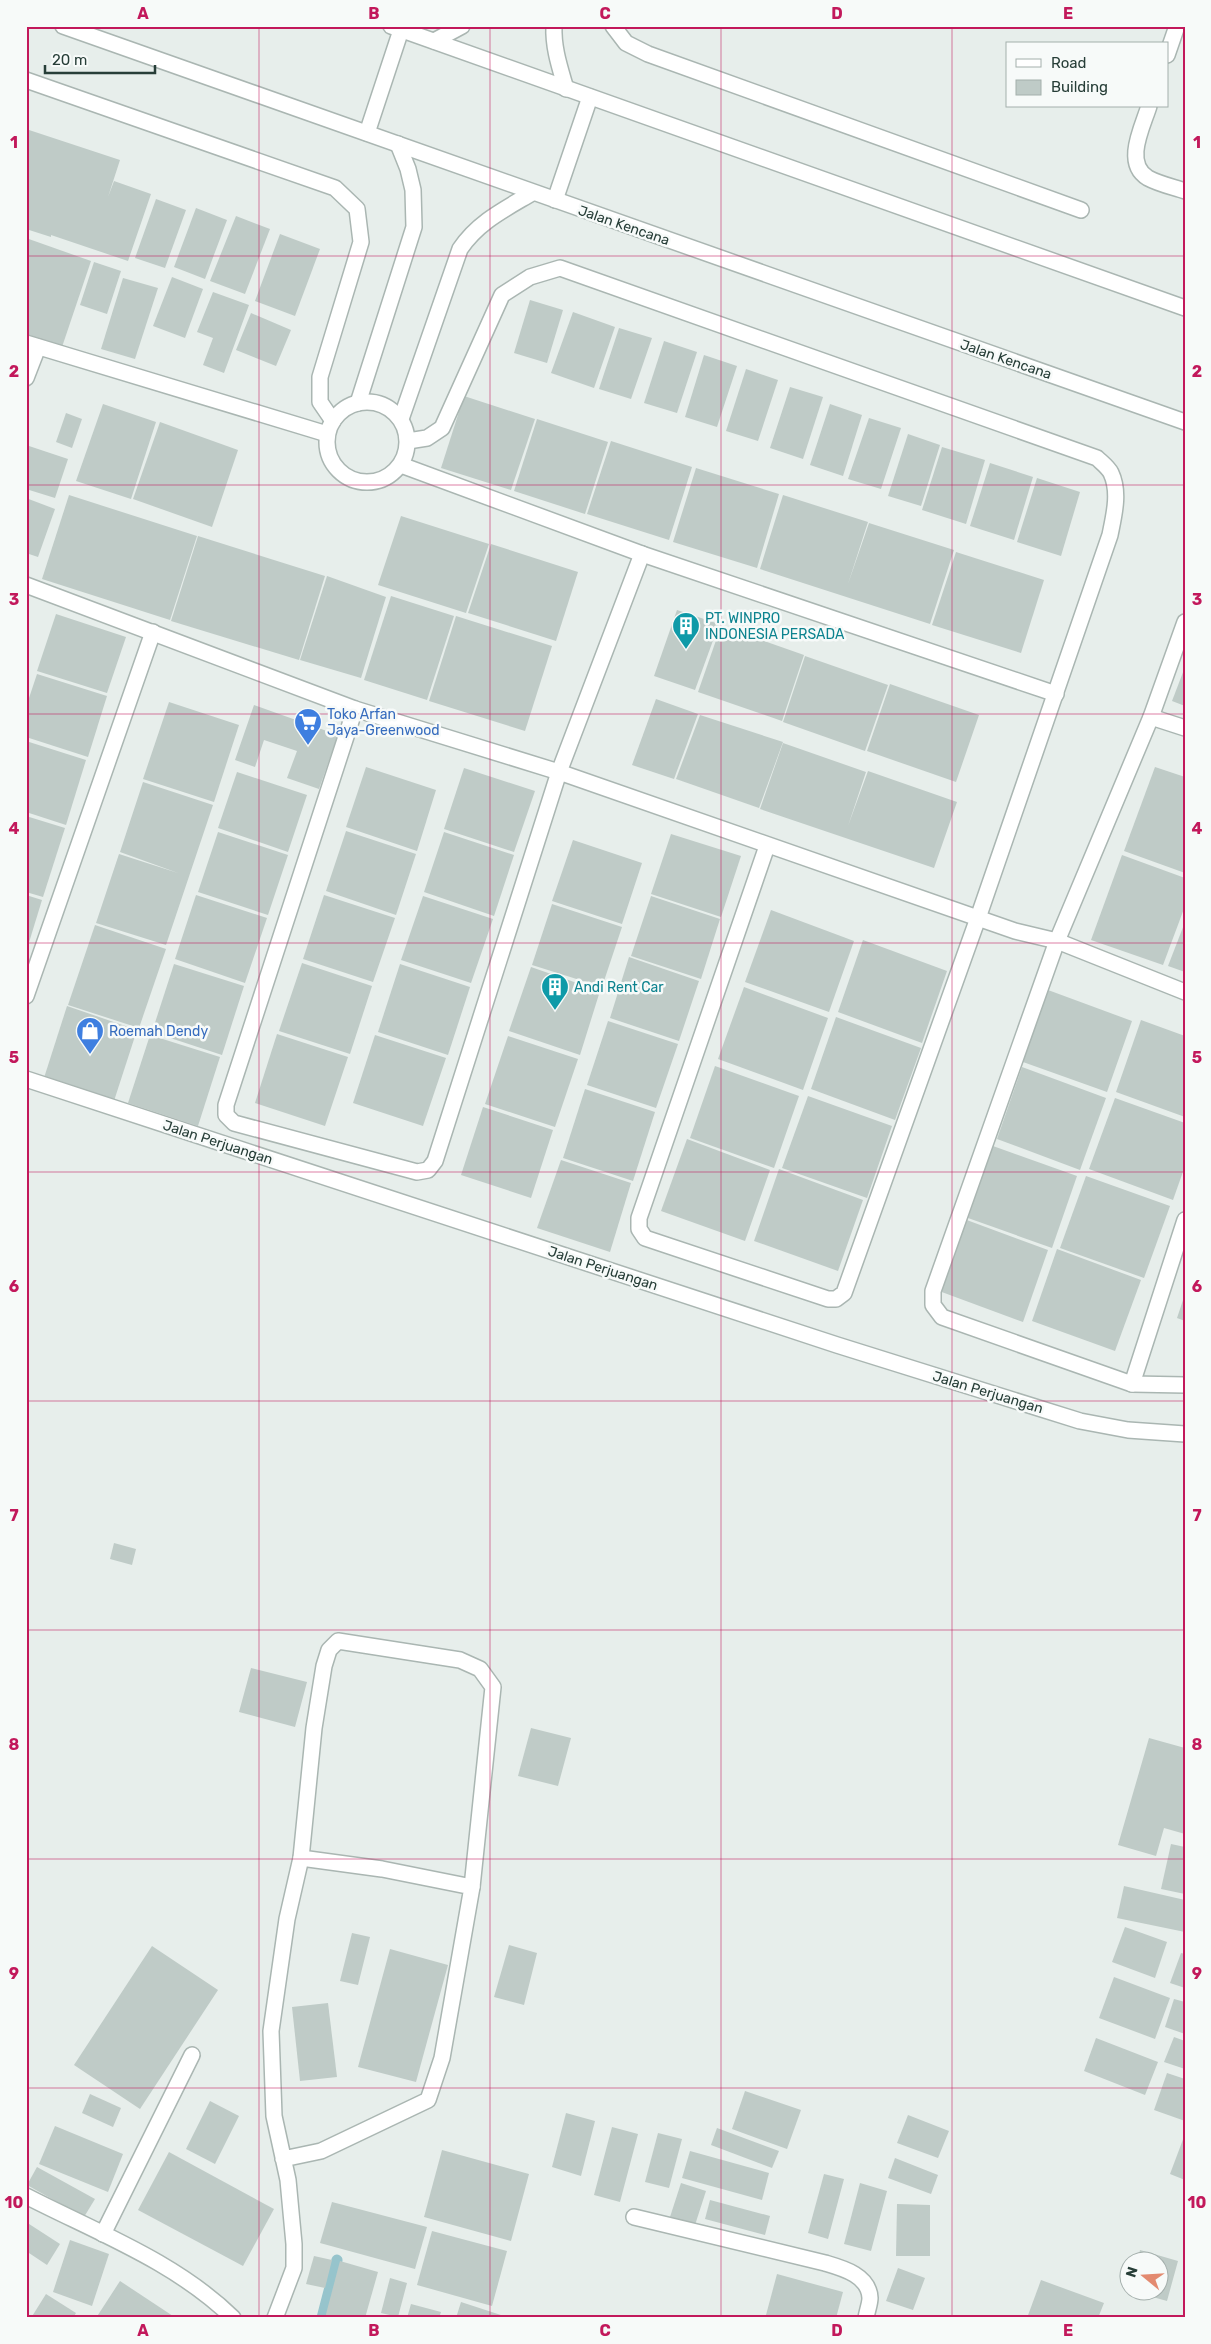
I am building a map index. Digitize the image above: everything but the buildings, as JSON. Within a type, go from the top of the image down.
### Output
[{"type":"street","name":"Jalan Kencana","points":[[63,26],[1185,422]]},
{"type":"street","points":[[434,41],[462,26]]},
{"type":"street","points":[[554,26],[555,46],[566,89]]},
{"type":"street","points":[[613,26],[626,43],[648,54],[1081,210]]},
{"type":"street","points":[[1168,51],[1177,26]]},
{"type":"street","points":[[368,133],[391,59],[396,28],[1185,308]]},
{"type":"street","points":[[26,80],[335,188],[357,209],[361,242],[320,377],[320,402],[330,428]]},
{"type":"street","points":[[555,200],[590,97]]},
{"type":"street","points":[[1148,108],[1135,147],[1137,165],[1146,177],[1185,191]]},
{"type":"street","points":[[358,403],[414,227],[413,190],[408,169],[398,144]]},
{"type":"street","points":[[401,419],[460,249],[470,234],[484,222],[532,193]]},
{"type":"street","points":[[408,441],[427,438],[442,428],[502,295],[530,277],[560,268],[1097,458],[1110,472],[1115,491],[1116,509],[1110,535],[978,918],[844,1293],[836,1299],[828,1299],[644,1238],[639,1229],[639,1218],[767,846]]},
{"type":"street","points":[[26,378],[32,345],[330,428]]},
{"type":"street","points":[[358,403],[381,404],[393,411],[401,419],[406,429],[408,441],[406,454],[401,465],[391,476],[378,482],[364,483],[351,480],[340,472],[331,461],[327,448],[330,428],[342,411],[358,403]]},
{"type":"street","points":[[401,465],[642,554],[1056,694]]},
{"type":"street","points":[[355,709],[226,1105],[226,1115],[234,1123],[416,1172],[428,1170],[435,1161],[559,772],[642,554]]},
{"type":"street","points":[[26,585],[355,709],[559,772],[1015,931],[1057,941],[1185,992]]},
{"type":"street","points":[[1185,622],[1151,717],[1057,941],[933,1291],[933,1305],[942,1317],[1132,1384],[1185,1385]]},
{"type":"street","points":[[26,996],[153,632]]},
{"type":"street","points":[[1151,717],[1185,728]]},
{"type":"street","name":"Jalan Perjuangan","points":[[26,1079],[837,1346],[1071,1418],[1128,1430],[1185,1434]]},
{"type":"street","points":[[1132,1384],[1185,1220]]},
{"type":"street","points":[[275,2318],[294,2268],[293,2225],[288,2180],[283,2160],[274,2116],[271,2032],[287,1920],[301,1858],[314,1728],[324,1666],[329,1650],[338,1642],[460,1660],[480,1670],[493,1687],[472,1887],[442,2058],[428,2100],[321,2151],[283,2160]]},
{"type":"street","points":[[301,1858],[382,1869],[472,1887]]},
{"type":"street","points":[[103,2234],[192,2055]]},
{"type":"street","points":[[26,2196],[103,2234],[172,2272],[220,2305],[233,2318]]},
{"type":"street","points":[[634,2217],[825,2263],[852,2272],[860,2278],[870,2296],[866,2318]]},
{"type":"waterway","points":[[322,2318],[337,2260]]},
{"type":"place","name":"PT. WINPRO INDONESIA PERSADA","points":[[686,650]]},
{"type":"place","name":"Toko Arfan Jaya-Greenwood","points":[[308,746]]},
{"type":"place","name":"Andi Rent Car","points":[[555,1011]]},
{"type":"place","name":"Roemah Dendy","points":[[90,1055]]}]
